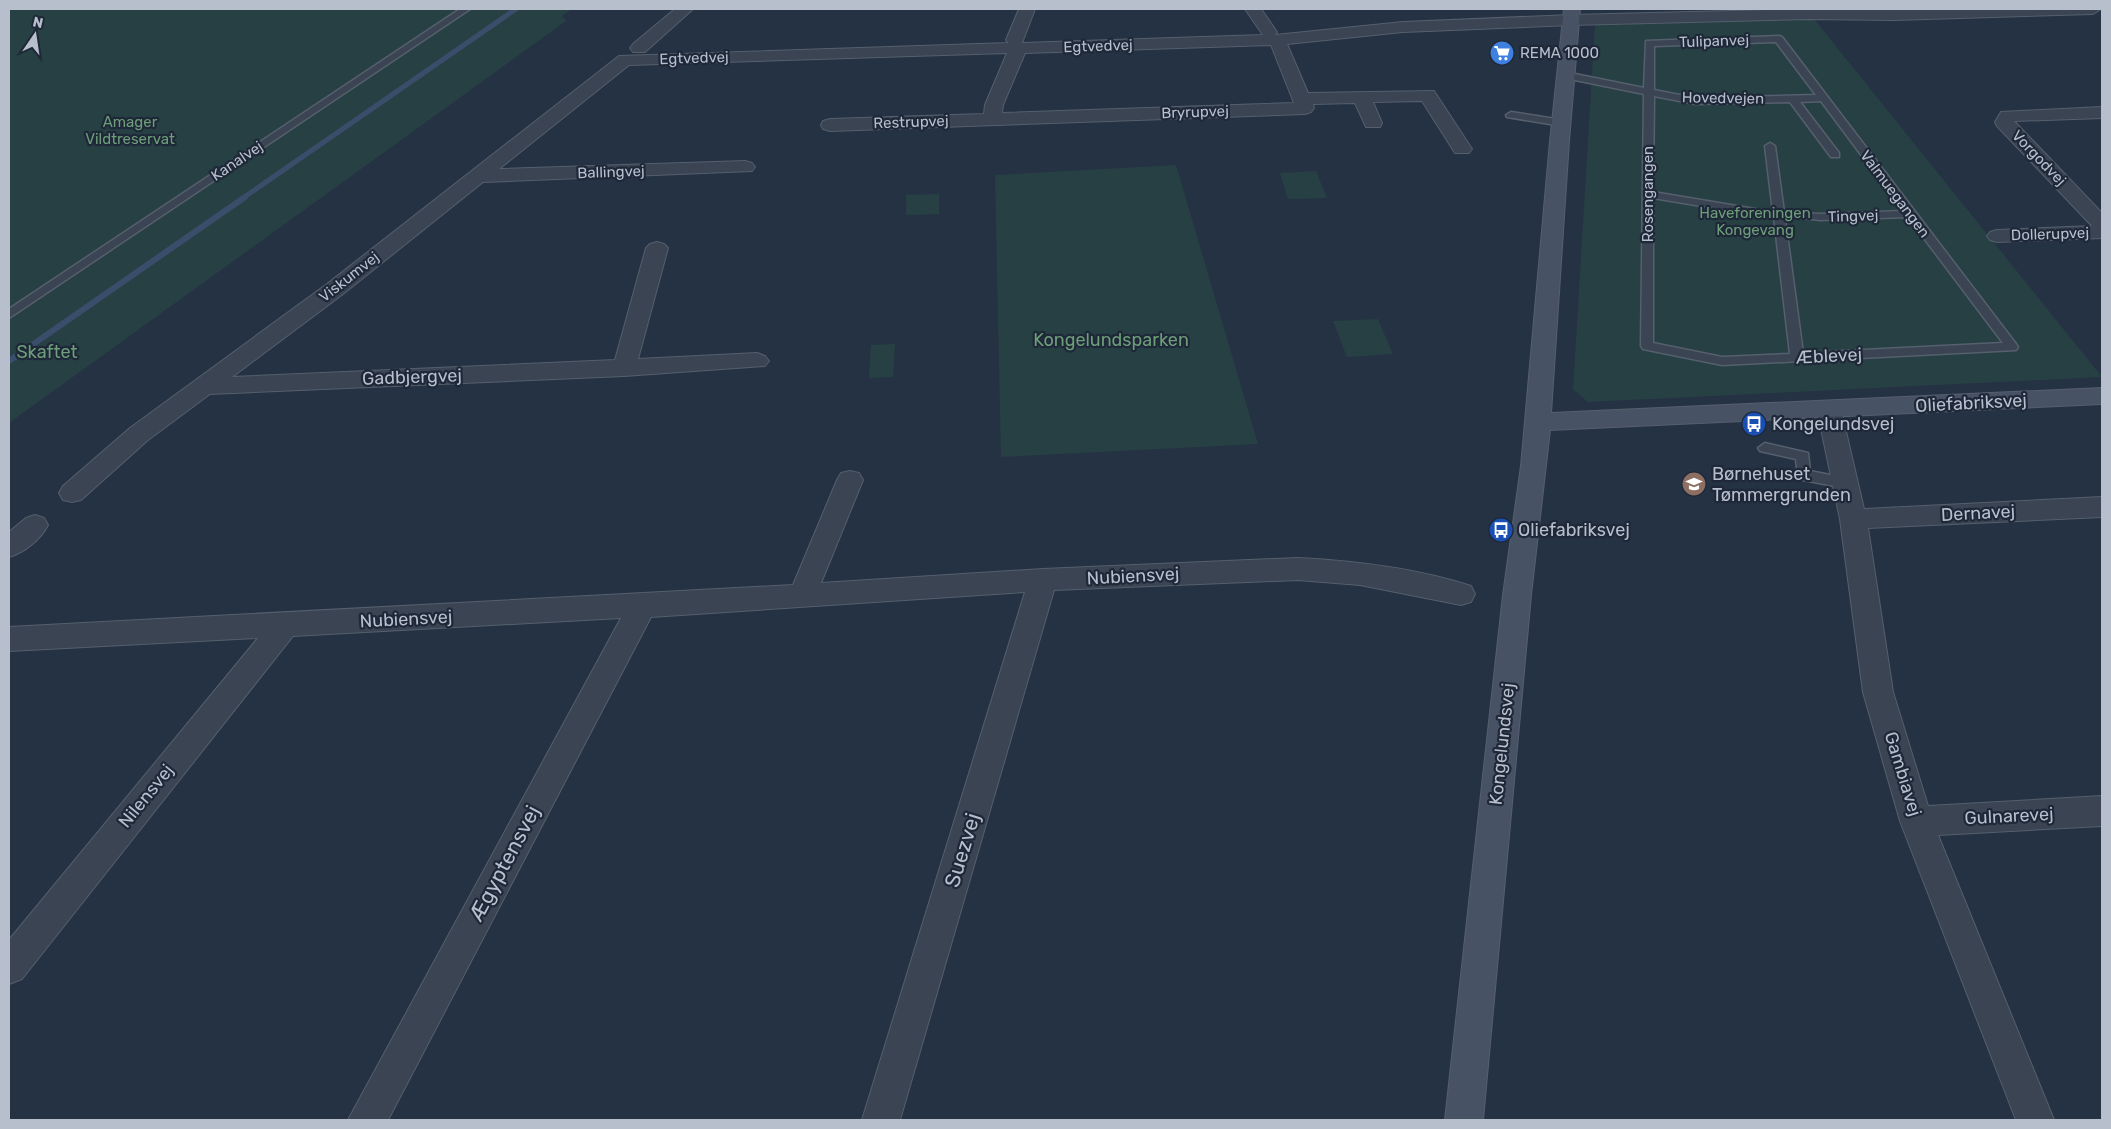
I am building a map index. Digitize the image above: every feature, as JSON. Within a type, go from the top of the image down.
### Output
[{"type":"street","name":"Viskumvej","points":[[72,492],[139,434],[201,386],[335,289],[632,54],[685,9]]},
{"type":"street","points":[[992,119],[994,105],[1027,9]]},
{"type":"street","points":[[1254,9],[1273,36],[1302,99],[1428,95],[1462,150]]},
{"type":"street","name":"Egtvedvej","points":[[632,54],[1273,36],[1572,14],[1753,12],[1894,15],[2093,9]]},
{"type":"street","name":"Kongelundsvej","points":[[1464,1120],[1517,595],[1528,530],[1539,422],[1565,75],[1572,14]]},
{"type":"street","points":[[1362,97],[1373,123]]},
{"type":"street","name":"Bryrupvej","points":[[1076,116],[1305,108],[1302,99]]},
{"type":"street","name":"Vorgodvej","points":[[2102,112],[2008,116],[2004,122],[2102,225]]},
{"type":"street","name":"Restrupvej","points":[[830,125],[1076,116]]},
{"type":"street","name":"Ballingvej","points":[[477,176],[745,167]]},
{"type":"street","name":"Dollerupvej","points":[[1997,236],[2102,232]]},
{"type":"street","points":[[624,368],[657,248]]},
{"type":"street","name":"Gadbjergvej","points":[[201,386],[757,361]]},
{"type":"street","name":"Oliefabriksvej","points":[[1539,422],[2102,396]]},
{"type":"street","name":"Gambiavej","points":[[1829,410],[1853,519],[1878,692],[1916,821],[2035,1120]]},
{"type":"street","points":[[802,596],[850,480]]},
{"type":"street","name":"Dernavej","points":[[1853,519],[2102,507]]},
{"type":"street","points":[[9,547],[35,525]]},
{"type":"street","name":"Nubiensvej","points":[[9,639],[642,606],[1043,580],[1298,569],[1337,570],[1378,575],[1462,594]]},
{"type":"street","name":"Suezvej","points":[[881,1120],[1043,580]]},
{"type":"street","name":"Ægyptensvej","points":[[367,1120],[642,606]]},
{"type":"street","name":"Nilensvej","points":[[9,967],[284,626]]},
{"type":"street","name":"Gulnarevej","points":[[1916,821],[2102,811]]},
{"type":"lane","name":"Kanalvej","points":[[9,314],[466,9]]},
{"type":"lane","name":"Tulipanvej","points":[[1649,43],[1779,39]]},
{"type":"lane","name":"Valmuegangen","points":[[1779,39],[2012,347]]},
{"type":"lane","name":"Rosengangen","points":[[1647,346],[1649,43]]},
{"type":"lane","name":"Hovedvejen","points":[[1565,75],[1695,100],[1823,98]]},
{"type":"lane","points":[[1793,99],[1835,155]]},
{"type":"lane","points":[[1512,115],[1562,122]]},
{"type":"lane","points":[[1770,146],[1796,357]]},
{"type":"lane","name":"Tingvej","points":[[1648,194],[1779,216],[1793,214],[1820,217],[1910,214]]},
{"type":"lane","name":"Æblevej","points":[[1647,346],[1722,360],[2012,347]]},
{"type":"lane","points":[[1765,448],[1803,456],[1803,475],[1845,483]]},
{"type":"green space","name":"Amager Vildtreservat","points":[[9,9],[572,9],[562,16],[566,21],[9,423]]},
{"type":"green space","name":"Haveforeningen Kongevang","points":[[1814,19],[2102,377],[1588,402],[1573,389],[1595,25]]},
{"type":"green space","name":"Kongelundsparken","points":[[1176,165],[1258,444],[1001,457],[995,175]]},
{"type":"green space","points":[[1316,171],[1327,198],[1288,199],[1280,173]]},
{"type":"green space","points":[[939,194],[939,214],[906,215],[906,195]]},
{"type":"green space","points":[[1378,319],[1393,354],[1347,357],[1333,321]]},
{"type":"green space","points":[[895,344],[893,377],[869,378],[871,345]]},
{"type":"waterway","points":[[243,198],[516,9]]},
{"type":"waterway","points":[[9,361],[245,197]]},
{"type":"place","name":"REMA 1000","points":[[1502,53]]},
{"type":"place","name":"Kongelundsvej","points":[[1754,424]]},
{"type":"place","name":"Børnehuset Tømmergrunden","points":[[1694,484]]},
{"type":"place","name":"Oliefabriksvej","points":[[1501,530]]},
{"type":"park label","name":"Skaftet","points":[[47,352]]}]
